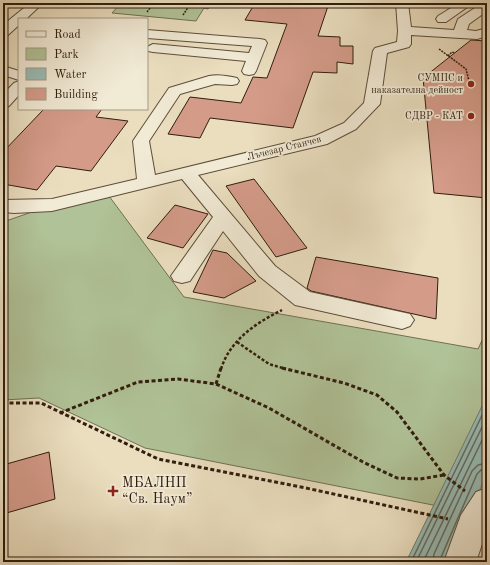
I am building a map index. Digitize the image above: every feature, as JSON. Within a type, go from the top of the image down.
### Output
[{"type":"street","points":[[19,18],[37,3]]},
{"type":"street","points":[[402,3],[405,31],[484,34]]},
{"type":"street","points":[[457,3],[442,20],[479,8]]},
{"type":"street","points":[[459,34],[479,8]]},
{"type":"street","points":[[3,32],[18,19]]},
{"type":"street","name":"Лъчезар Станчев","points":[[3,206],[14,207],[52,205],[320,140],[350,126],[372,104],[380,51],[404,44],[405,31]]},
{"type":"street","points":[[148,34],[215,33],[264,39],[252,65],[148,48]]},
{"type":"street","points":[[3,70],[18,76]]},
{"type":"street","points":[[147,182],[141,141],[174,91],[214,80],[232,82]]},
{"type":"street","points":[[3,103],[18,87]]},
{"type":"street","points":[[186,172],[267,271],[303,299],[402,320]]},
{"type":"street","points":[[182,276],[223,217]]},
{"type":"path","points":[[147,12],[154,3]]},
{"type":"path","points":[[182,15],[191,3]]},
{"type":"path","points":[[435,47],[466,69],[469,81]]},
{"type":"path","points":[[448,56],[452,52],[455,53]]},
{"type":"path","points":[[216,384],[227,352],[237,342],[265,318],[303,299]]},
{"type":"path","points":[[237,342],[269,364],[344,383],[376,395],[397,412],[444,475],[474,534]]},
{"type":"path","points":[[60,413],[138,382],[178,380],[216,384],[269,408],[363,462],[397,478],[420,479],[444,475]]},
{"type":"path","points":[[3,403],[41,403],[158,459],[306,488],[474,534]]},
{"type":"green space","points":[[121,3],[212,3],[208,9],[204,8],[196,21],[112,13]]},
{"type":"green space","points":[[106,192],[184,297],[478,349],[487,330],[487,467],[453,509],[145,448],[39,398],[3,400],[3,222],[52,205]]},
{"type":"water","points":[[487,396],[487,474],[447,562],[406,562]]},
{"type":"building","points":[[255,3],[329,3],[318,36],[340,37],[340,46],[353,46],[353,64],[337,62],[337,73],[313,72],[293,128],[210,118],[200,138],[168,134],[190,97],[241,103],[253,77],[267,78],[287,24],[245,20]]},
{"type":"building","points":[[471,40],[486,41],[483,52],[487,53],[487,198],[434,193],[423,78]]},
{"type":"building","points":[[43,110],[101,110],[96,117],[128,121],[91,171],[56,166],[37,190],[3,184],[3,152]]},
{"type":"building","points":[[254,179],[307,248],[276,257],[226,186]]},
{"type":"building","points":[[175,205],[208,214],[183,248],[147,238]]},
{"type":"building","points":[[213,250],[227,253],[256,281],[224,298],[193,292]]},
{"type":"building","points":[[316,257],[438,278],[436,319],[311,291],[307,288]]},
{"type":"building","points":[[49,452],[55,499],[3,514],[3,465]]},
{"type":"place","name":"СУМПС и наказателна дейност","points":[[471,84]]},
{"type":"place","name":"СДВР - КАТ","points":[[471,116]]},
{"type":"place","name":"MБАЛНП “Св. Наум”","points":[[113,491]]}]
